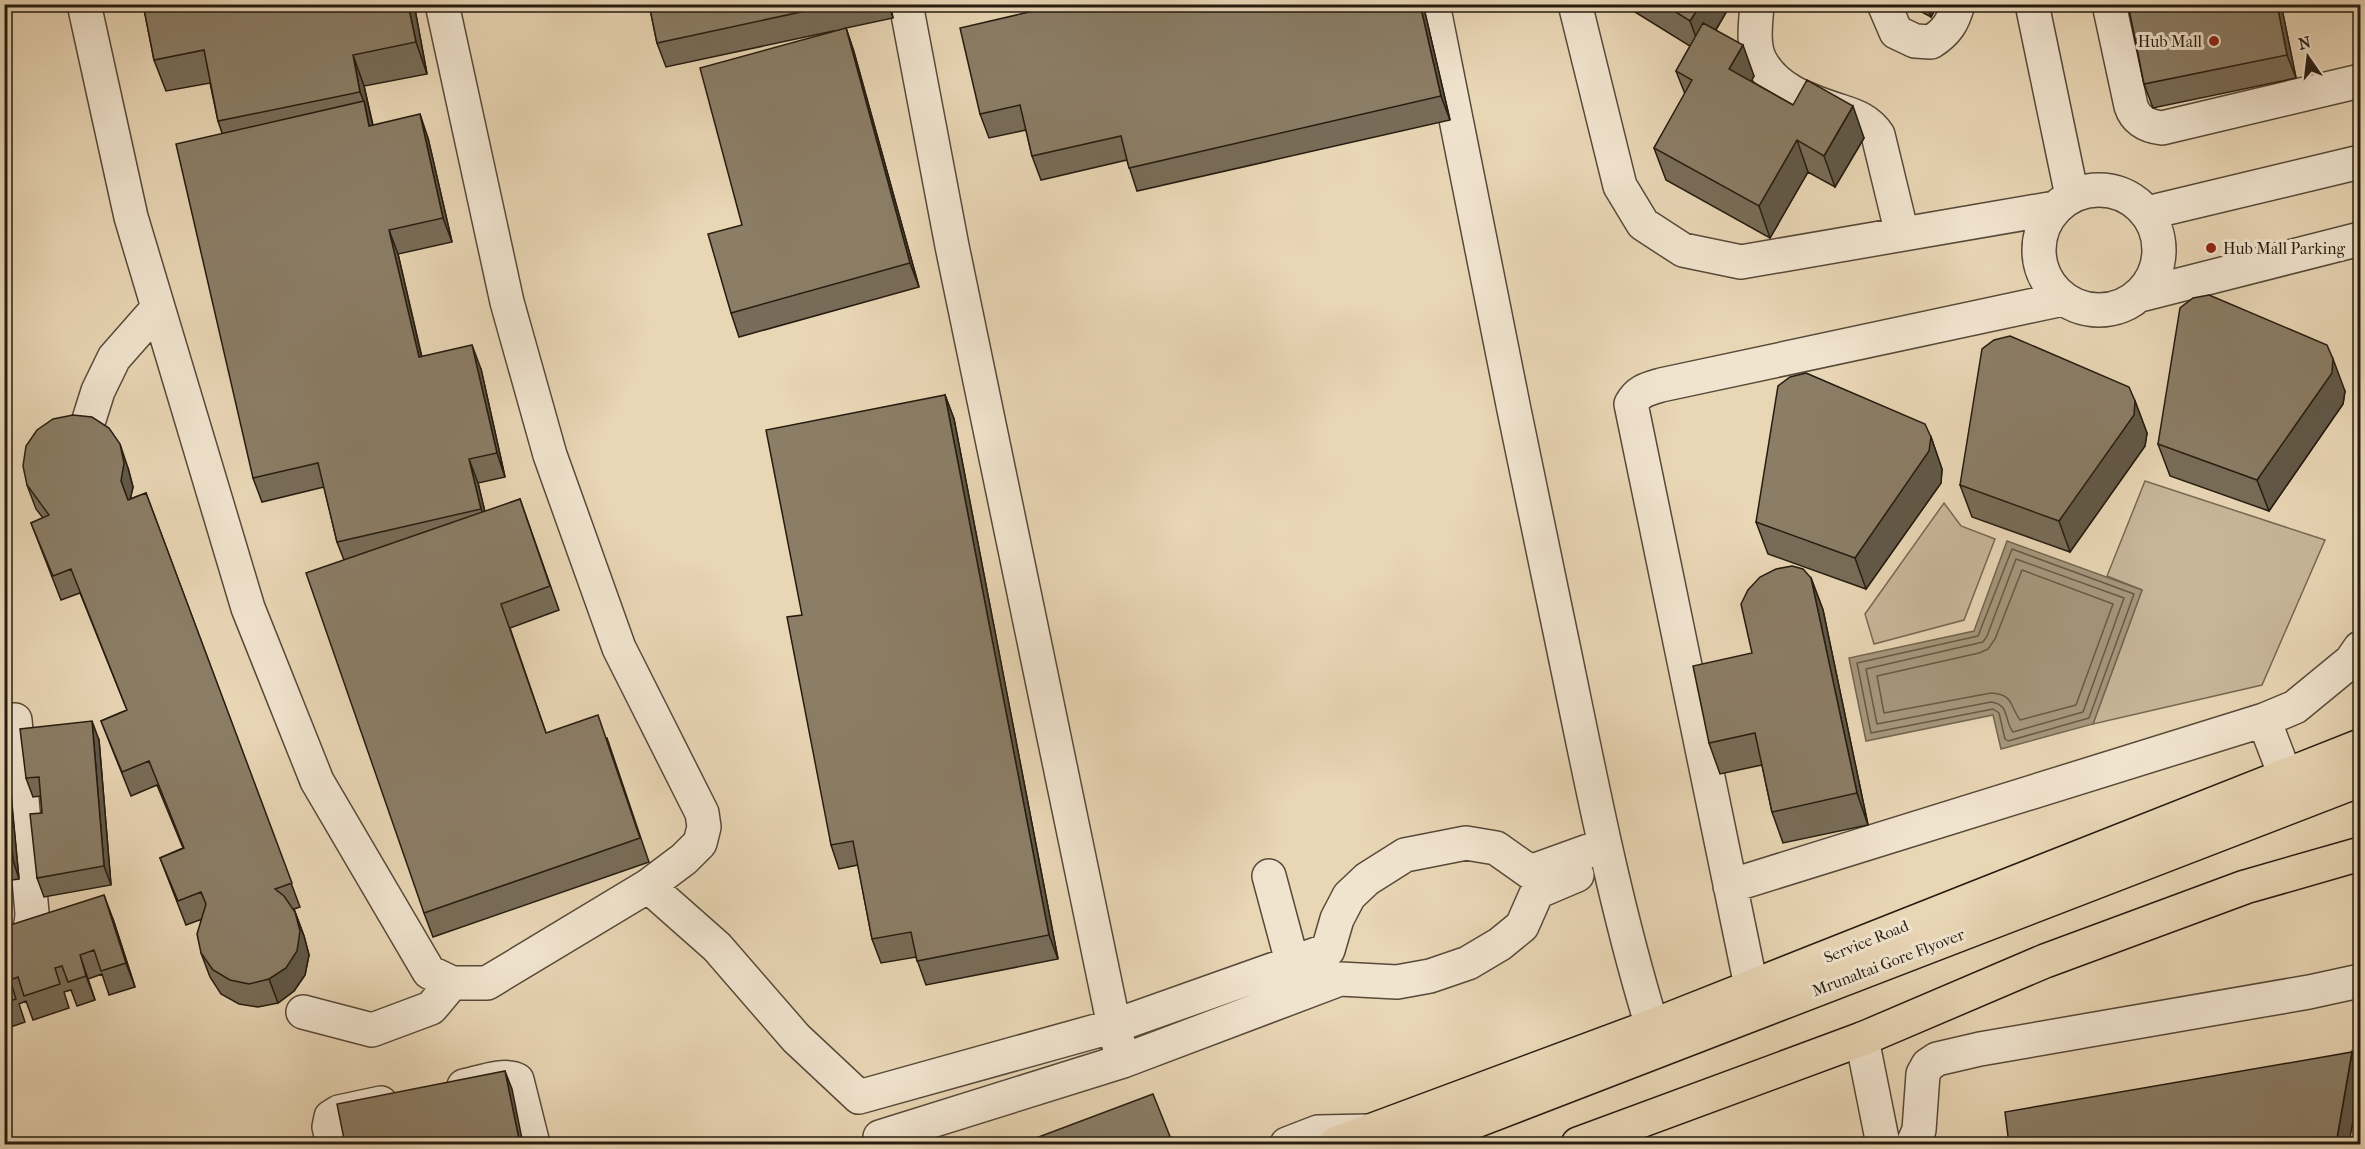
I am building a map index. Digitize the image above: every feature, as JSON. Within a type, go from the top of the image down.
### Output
[{"type":"main road","name":"Service Road","points":[[1369,1131],[1652,1026],[2361,746]]},
{"type":"main road","name":"Mrunaltai Gore Flyover","points":[[1416,1144],[2361,780]]},
{"type":"main road","points":[[1578,1144],[1862,1039],[2045,961],[2245,887],[2361,854]]},
{"type":"main road","points":[[1335,1144],[1369,1131]]},
{"type":"street","points":[[84,4],[131,217],[158,308],[248,608],[317,781],[429,972],[452,982],[487,983],[648,886],[684,859],[700,843],[704,827],[702,813],[619,648],[550,454],[507,302],[442,4]]},
{"type":"street","points":[[906,4],[952,246],[1114,1026],[1124,1061]]},
{"type":"street","points":[[1433,4],[1500,344],[1607,853],[1628,949],[1652,1026]]},
{"type":"street","points":[[1575,4],[1620,186],[1643,224],[1683,250],[1741,262],[1902,234],[2063,202],[2092,190],[2112,191],[2131,199],[2146,213],[2155,226],[2159,242],[2159,259],[2153,278],[2140,295]]},
{"type":"street","points":[[1757,4],[1755,34],[1760,59],[1778,82],[1799,98],[1858,117],[1873,127],[1878,135],[1902,234]]},
{"type":"street","points":[[1884,4],[1896,32],[1915,41],[1931,42],[1944,33],[1953,21],[1958,4]]},
{"type":"street","points":[[2032,4],[2063,202],[2044,225],[2038,245],[2040,266],[2049,284],[2063,299],[2082,308],[2102,310],[2122,306],[2140,295],[2359,247]]},
{"type":"street","points":[[2109,4],[2134,115],[2151,126],[2162,128],[2361,81]]},
{"type":"street","points":[[2146,213],[2361,162]]},
{"type":"street","points":[[1751,986],[1631,405],[1636,395],[1661,385],[2063,299]]},
{"type":"street","points":[[86,429],[98,391],[114,358],[158,308]]},
{"type":"street","points":[[1730,886],[2264,720],[2295,707],[2351,661],[2361,648]]},
{"type":"street","points":[[4,946],[21,940],[31,929],[17,892],[15,720]]},
{"type":"street","points":[[2264,720],[2284,776]]},
{"type":"street","points":[[1334,964],[1337,919],[1349,896],[1367,879],[1405,855],[1466,843],[1496,848],[1534,882]]},
{"type":"street","points":[[1534,882],[1607,853]]},
{"type":"street","points":[[1269,876],[1297,978]]},
{"type":"street","points":[[648,886],[717,947],[796,1038],[859,1096],[881,1141],[1124,1061],[1297,978],[1334,964],[1396,982],[1430,976],[1468,963],[1500,944],[1522,926],[1534,882]]},
{"type":"street","points":[[859,1096],[1297,978]]},
{"type":"street","points":[[303,1012],[372,1030],[431,1008],[452,982]]},
{"type":"street","points":[[1913,1144],[1919,1130],[1923,1074],[1928,1065],[1937,1059],[1980,1049],[2309,993],[2355,982],[2361,984]]},
{"type":"street","points":[[1862,1039],[1883,1144]]},
{"type":"street","points":[[438,1092],[512,1077],[517,1080],[533,1144]]},
{"type":"street","points":[[333,1144],[329,1127],[331,1117],[339,1112],[405,1098]]},
{"type":"street","points":[[1617,1144],[1646,1118]]},
{"type":"street","points":[[1287,1144],[1318,1132],[1369,1131]]},
{"type":"shaded area","points":[[2145,481],[2325,540],[2262,685],[2093,724],[2142,590],[2107,576]]},
{"type":"shaded area","points":[[1944,503],[1961,526],[1995,539],[1964,620],[1874,644],[1865,614]]},
{"type":"water","points":[[2007,541],[2142,590],[2093,724],[2001,749],[1993,715],[1866,741],[1849,658],[1974,631]]},
{"type":"building","points":[[143,4],[408,4],[416,42],[353,55],[360,92],[218,121],[204,50],[154,60]]},
{"type":"building","points":[[649,4],[838,4],[657,43]]},
{"type":"building","points":[[1064,4],[1420,4],[1441,96],[1129,168],[1121,136],[1032,156],[1020,105],[980,114],[960,28]]},
{"type":"building","points":[[1663,4],[1701,4],[1690,21]]},
{"type":"building","name":"Hub Mall","points":[[2128,4],[2277,4],[2287,55],[2144,84]]},
{"type":"building","points":[[1703,23],[1743,45],[1729,69],[1793,105],[1807,80],[1853,106],[1824,156],[1797,140],[1759,206],[1654,148],[1692,80],[1676,71]]},
{"type":"building","points":[[846,28],[910,263],[731,313],[708,234],[742,225],[700,68]]},
{"type":"building","points":[[364,101],[369,126],[420,114],[443,218],[389,230],[419,357],[472,345],[497,453],[469,459],[481,509],[337,542],[318,463],[253,478],[176,144]]},
{"type":"building","points":[[2209,295],[2327,345],[2333,359],[2332,373],[2257,480],[2158,444],[2180,308],[2193,298]]},
{"type":"building","points":[[2010,336],[2129,387],[2135,401],[2134,415],[2059,521],[1960,485],[1982,349],[1994,340]]},
{"type":"building","points":[[1806,373],[1925,424],[1931,437],[1929,451],[1855,558],[1756,522],[1778,386],[1790,377]]},
{"type":"building","points":[[945,395],[1049,935],[917,961],[911,932],[872,939],[853,841],[831,845],[787,617],[802,615],[766,430]]},
{"type":"building","points":[[73,415],[92,417],[109,428],[120,444],[124,463],[121,481],[128,500],[146,493],[292,883],[275,889],[284,896],[295,912],[300,931],[297,951],[286,968],[269,979],[249,984],[230,980],[213,970],[201,953],[197,934],[206,904],[201,892],[178,901],[160,858],[184,848],[149,761],[122,772],[101,721],[127,710],[71,569],[53,576],[31,523],[49,515],[27,485],[23,466],[26,446],[37,430],[53,419]]},
{"type":"building","points":[[520,499],[550,586],[501,604],[546,733],[598,715],[640,838],[424,913],[306,573]]},
{"type":"building","points":[[1792,566],[1803,569],[1811,578],[1857,793],[1772,812],[1755,733],[1709,743],[1693,666],[1752,653],[1741,604],[1748,590],[1760,577],[1776,569]]},
{"type":"building","points":[[92,721],[104,866],[37,878],[30,814],[42,813],[39,777],[26,778],[20,729]]},
{"type":"building","points":[[4,774],[13,860],[4,861]]},
{"type":"building","points":[[104,895],[126,963],[101,971],[94,950],[80,955],[86,976],[68,982],[62,966],[55,968],[60,984],[24,996],[18,977],[10,980],[16,999],[4,1003],[4,927]]},
{"type":"building","points":[[2352,1052],[2336,1144],[2009,1144],[2005,1112]]},
{"type":"building","points":[[505,1071],[520,1144],[345,1144],[337,1104]]},
{"type":"building","points":[[1153,1094],[1173,1144],[1020,1144]]},
{"type":"place","name":"Hub Mall","points":[[2214,41]]},
{"type":"place","name":"Hub Mall Parking","points":[[2211,248]]}]
